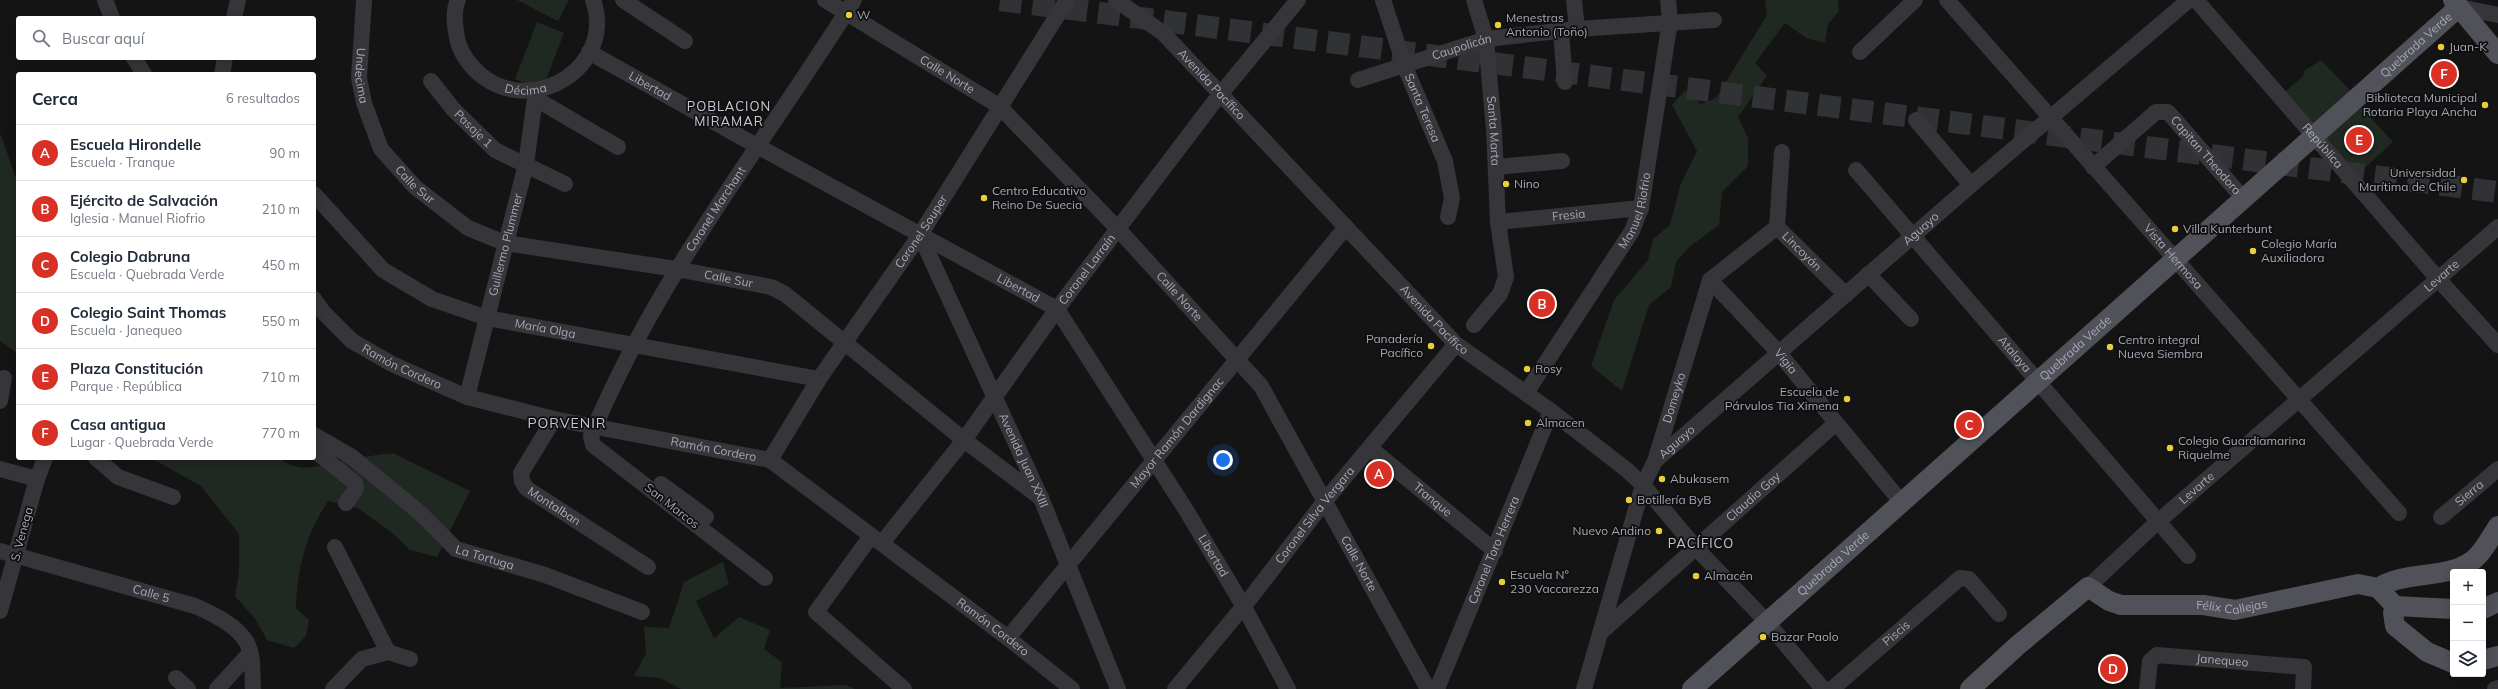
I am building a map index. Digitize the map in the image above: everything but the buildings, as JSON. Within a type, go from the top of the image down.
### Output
[{"type":"main road","name":"Quebrada Verde","points":[[1692,689],[2040,381],[2174,259],[2315,136],[2456,4]]},
{"type":"main road","points":[[2456,4],[2498,54]]},
{"type":"main road","points":[[2450,609],[2395,606],[2378,588],[2386,583],[2430,575],[2473,561],[2498,526]]},
{"type":"main road","name":"Félix Callejas","points":[[2088,587],[2109,601],[2121,605],[2203,605],[2226,610],[2246,608],[2261,603],[2358,584],[2378,588]]},
{"type":"main road","name":"Levarte","points":[[1970,689],[2017,646],[2088,587]]},
{"type":"main road","points":[[2486,608],[2498,602]]},
{"type":"main road","points":[[2395,606],[2392,613],[2395,626],[2427,652],[2450,662]]},
{"type":"main road","points":[[2486,659],[2498,656]]},
{"type":"street","points":[[105,0],[111,16]]},
{"type":"street","points":[[234,16],[238,0]]},
{"type":"street","name":"Undecima","points":[[364,0],[359,78],[364,103],[380,149]]},
{"type":"street","name":"Décima","points":[[458,0],[454,27],[460,49],[473,69],[491,83],[513,91],[536,95],[618,147]]},
{"type":"street","name":"Décima","points":[[536,95],[568,78],[580,66],[589,52],[595,37],[597,20],[593,0]]},
{"type":"street","points":[[623,0],[685,41]]},
{"type":"street","name":"Calle Norte","points":[[825,0],[850,6],[999,106],[1118,229],[1238,359],[1261,386],[1428,689]]},
{"type":"street","name":"Coronel Souper","points":[[770,460],[819,379],[920,235],[999,106],[1067,0]]},
{"type":"street","name":"Avenida Pacífico","points":[[1116,0],[1163,34],[1456,344],[1551,411],[1627,470],[1643,485],[1696,548],[1767,622],[1823,689]]},
{"type":"street","name":"Coronel Larraín","points":[[904,689],[816,612],[876,539],[964,440],[1058,309],[1214,102],[1222,95],[1298,0]]},
{"type":"street","name":"Santa Teresa","points":[[1384,0],[1405,67],[1445,161],[1452,198],[1448,217]]},
{"type":"street","name":"Santa Marta","points":[[1474,0],[1486,39],[1496,167],[1498,222],[1506,277],[1505,286],[1474,325]]},
{"type":"street","points":[[1574,0],[1577,29]]},
{"type":"street","name":"Manuel Riofrio","points":[[1526,393],[1632,231],[1640,208],[1670,21],[1668,0]]},
{"type":"street","points":[[1860,52],[1915,0]]},
{"type":"street","name":"Vista Hermosa","points":[[1947,0],[2050,119],[2299,398],[2399,513]]},
{"type":"street","name":"Aguayo","points":[[1655,461],[1971,185],[2190,0]]},
{"type":"street","name":"República","points":[[2196,0],[2438,280],[2498,345]]},
{"type":"street","points":[[2456,4],[2498,15]]},
{"type":"street","name":"Coronel Marchant","points":[[592,432],[633,345],[676,270],[756,146],[850,6]]},
{"type":"street","name":"Caupolicán","points":[[1358,80],[1405,67],[1486,39],[1670,21],[1714,20]]},
{"type":"street","points":[[1561,31],[1565,82]]},
{"type":"street","name":"Libertad","points":[[589,52],[756,146],[1058,309],[1155,458],[1244,607],[1288,689]]},
{"type":"street","points":[[135,60],[143,72]]},
{"type":"street","points":[[222,72],[225,60]]},
{"type":"street","name":"Pasaje 1","points":[[431,81],[453,109],[483,140],[495,150],[565,184]]},
{"type":"street","name":"Guillermo Plummer","points":[[467,397],[526,164],[536,95]]},
{"type":"street","name":"Capitan Theodoro","points":[[2093,166],[2156,112],[2168,112],[2243,198]]},
{"type":"street","points":[[1916,120],[1971,185]]},
{"type":"street","name":"Calle Sur","points":[[380,149],[415,187],[468,228],[505,243],[676,270],[771,287],[785,294],[964,440],[1041,498]]},
{"type":"street","name":"Lincoyán","points":[[1782,152],[1777,227],[1846,295]]},
{"type":"street","points":[[1496,167],[1562,161]]},
{"type":"street","name":"Atalaya","points":[[1856,170],[2040,381],[2188,556]]},
{"type":"street","name":"María Olga","points":[[316,196],[383,270],[432,299],[486,318],[819,379]]},
{"type":"street","name":"Fresia","points":[[1498,222],[1640,208]]},
{"type":"street","name":"Mayor Ramón Dardignac","points":[[1008,638],[1346,227]]},
{"type":"street","points":[[1710,280],[1777,227]]},
{"type":"street","name":"Levarte","points":[[2088,587],[2158,522],[2299,398],[2498,227]]},
{"type":"street","name":"Avenida Juan XXIII","points":[[920,235],[994,399],[1041,498],[1118,689]]},
{"type":"street","points":[[1868,274],[1911,319]]},
{"type":"street","name":"Vigia","points":[[1710,280],[1779,353],[1902,503]]},
{"type":"street","name":"Domeyko","points":[[1584,689],[1643,485],[1655,461],[1710,280]]},
{"type":"street","name":"Ramón Cordero","points":[[316,302],[323,312],[352,341],[392,364],[467,397],[554,419],[592,432],[770,460],[1008,638],[1072,689]]},
{"type":"street","name":"Coronel Silva Vergara","points":[[1175,689],[1244,607],[1324,502],[1456,344]]},
{"type":"street","points":[[0,401],[4,378]]},
{"type":"street","name":"Coronel Toro Herrera","points":[[1437,689],[1495,551],[1551,411]]},
{"type":"street","name":"Montalban","points":[[554,419],[521,473],[522,481],[526,488],[648,568]]},
{"type":"street","name":"Claudio Gay","points":[[1599,634],[1836,423]]},
{"type":"street","points":[[592,432],[706,517]]},
{"type":"street","name":"San Marcos","points":[[592,432],[593,445],[765,578]]},
{"type":"street","name":"La Tortuga","points":[[316,436],[352,457],[420,513],[456,549],[545,575],[642,612]]},
{"type":"street","name":"Tranque","points":[[1370,448],[1495,551]]},
{"type":"street","points":[[316,452],[355,483],[356,489],[346,504]]},
{"type":"street","name":"S. Venega","points":[[0,611],[44,460]]},
{"type":"street","points":[[98,460],[118,477],[173,497]]},
{"type":"street","points":[[0,469],[37,481]]},
{"type":"street","name":"Sierra","points":[[2441,518],[2498,469]]},
{"type":"street","points":[[336,547],[388,652]]},
{"type":"street","name":"Calle 5","points":[[0,551],[17,554],[195,606],[214,614],[240,634],[247,644],[250,653],[253,689]]},
{"type":"street","name":"Piscis","points":[[1832,689],[1960,578],[1969,579],[1999,614]]},
{"type":"street","points":[[333,689],[362,659],[388,652],[410,659]]},
{"type":"street","points":[[217,689],[250,653]]},
{"type":"street","name":"Janequeo","points":[[2148,689],[2150,661],[2157,655],[2304,667],[2303,689]]},
{"type":"street","points":[[176,678],[188,689]]},
{"type":"shaded area","points":[[517,0],[569,0],[558,21]]},
{"type":"shaded area","points":[[1765,0],[1838,0],[1839,11],[1828,24],[1825,43],[1806,38],[1785,23],[1755,63],[1767,76],[1738,117],[1748,138],[1748,166],[1722,192],[1719,225],[1689,247],[1676,262],[1671,287],[1649,305],[1622,391],[1591,366],[1614,300],[1648,260],[1653,239],[1670,225],[1680,186],[1697,151],[1672,105],[1685,90],[1701,104],[1716,98],[1767,15]]},
{"type":"shaded area","points":[[537,22],[564,33],[542,90],[515,79]]},
{"type":"shaded area","points":[[2321,60],[2353,93],[2314,125],[2285,92],[2303,76],[2304,71]]},
{"type":"shaded area","points":[[2360,106],[2393,142],[2358,174],[2325,138]]},
{"type":"shaded area","points":[[0,133],[16,177],[16,353],[0,341]]},
{"type":"shaded area","points":[[393,453],[470,491],[437,557],[410,550],[391,532],[358,508],[328,501],[308,540],[301,565],[296,608],[309,620],[306,636],[294,648],[267,640],[256,620],[235,596],[239,572],[239,534],[201,486],[155,460],[282,460],[295,466],[310,467],[350,459]]},
{"type":"shaded area","points":[[723,562],[729,584],[696,601],[714,638],[739,617],[770,630],[764,649],[782,662],[780,688],[846,685],[855,689],[681,689],[660,678],[634,676],[646,653],[644,627],[669,628],[684,582]]},
{"type":"tunnel","points":[[1000,0],[2498,192]]},
{"type":"place","name":"W","points":[[849,15]]},
{"type":"place","name":"Menestras Antonio (Toño)","points":[[1498,25]]},
{"type":"place","name":"Juan-K","points":[[2441,47]]},
{"type":"place","name":"Casa antigua","points":[[2444,74]]},
{"type":"place","name":"Biblioteca Municipal Rotaria Playa Ancha","points":[[2485,105]]},
{"type":"place","name":"Plaza Constitución","points":[[2359,140]]},
{"type":"place","name":"Universidad Marítima de Chile","points":[[2464,180]]},
{"type":"place","name":"Nino","points":[[1506,184]]},
{"type":"place","name":"Centro Educativo Reino De Suecia","points":[[984,198]]},
{"type":"place","name":"Villa Kunterbunt","points":[[2175,229]]},
{"type":"place","name":"Colegio María Auxiliadora","points":[[2253,251]]},
{"type":"place","name":"Ejército de Salvación","points":[[1542,304]]},
{"type":"place","name":"Panadería Pacífico","points":[[1431,346]]},
{"type":"place","name":"Centro integral Nueva Siembra","points":[[2110,347]]},
{"type":"place","name":"Rosy","points":[[1527,369]]},
{"type":"place","name":"Escuela de Párvulos Tia Ximena","points":[[1847,399]]},
{"type":"place","name":"Almacen","points":[[1528,423]]},
{"type":"place","name":"Colegio Dabruna","points":[[1969,425]]},
{"type":"place","name":"Colegio Guardiamarina Riquelme","points":[[2170,448]]},
{"type":"place","name":"Escuela Hirondelle","points":[[1379,474]]},
{"type":"place","name":"Abukasem","points":[[1662,479]]},
{"type":"place","name":"Botillería ByB","points":[[1629,500]]},
{"type":"place","name":"Nuevo Andino","points":[[1659,531]]},
{"type":"place","name":"Almacén","points":[[1696,576]]},
{"type":"place","name":"Escuela N° 230 Vaccarezza","points":[[1502,582]]},
{"type":"place","name":"Bazar Paolo","points":[[1763,637]]},
{"type":"place","name":"Colegio Saint Thomas","points":[[2113,669]]},
{"type":"district","name":"POBLACION MIRAMAR","points":[[729,114]]},
{"type":"district","name":"PORVENIR","points":[[567,423]]},
{"type":"district","name":"PACÍFICO","points":[[1701,543]]}]
